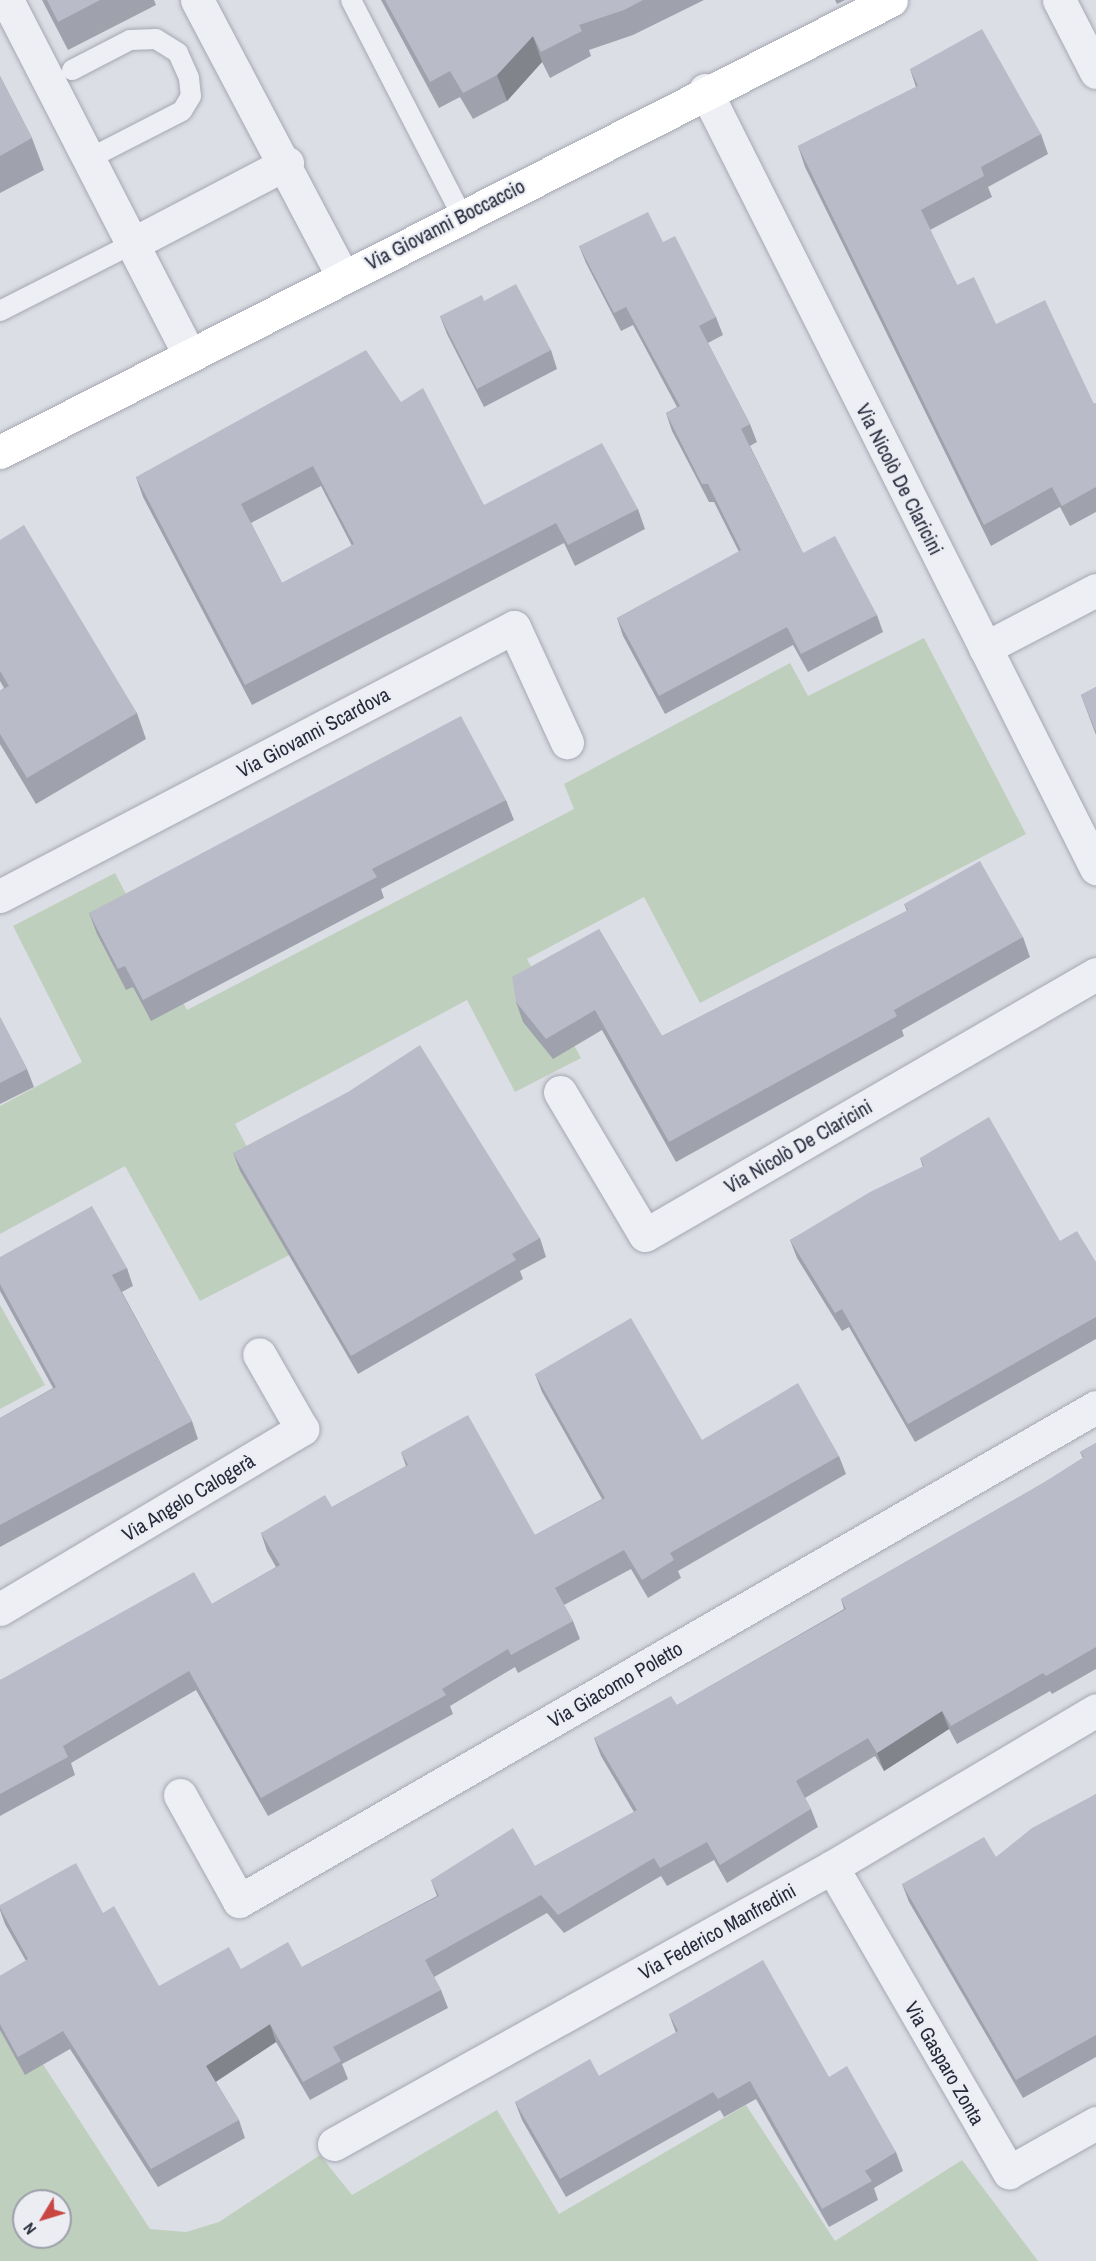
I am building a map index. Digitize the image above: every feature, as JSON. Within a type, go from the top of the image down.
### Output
[{"type":"street","points":[[7,0],[189,354]]},
{"type":"street","points":[[197,0],[287,163],[342,275]]},
{"type":"street","name":"Via Giovanni Boccaccio","points":[[0,452],[705,90],[891,0]]},
{"type":"street","points":[[1059,0],[1096,72]]},
{"type":"street","name":"Via Nicolò De Claricini","points":[[705,90],[1096,867]]},
{"type":"street","points":[[132,244],[287,163]]},
{"type":"street","points":[[985,648],[1096,590]]},
{"type":"street","name":"Via Giovanni Scardova","points":[[0,896],[514,627],[567,742]]},
{"type":"street","name":"Via Nicolò De Claricini","points":[[560,1092],[645,1234],[1096,974]]},
{"type":"street","name":"Via Angelo Calogerà","points":[[0,1609],[302,1429],[259,1354]]},
{"type":"street","name":"Via Giacomo Poletto","points":[[180,1795],[239,1901],[1096,1407]]},
{"type":"street","name":"Via Federico Manfredini","points":[[334,2144],[832,1868],[1096,1710]]},
{"type":"street","name":"Via Gasparo Zonta","points":[[832,1868],[1009,2172],[1096,2123]]},
{"type":"lane","points":[[351,0],[462,216]]},
{"type":"lane","points":[[72,70],[130,40],[156,39],[178,53],[189,78],[191,96],[182,111],[88,159]]},
{"type":"lane","points":[[0,311],[132,244]]},
{"type":"green space","points":[[924,638],[1026,834],[700,1003],[644,897],[527,959],[581,1058],[515,1092],[467,1000],[235,1124],[301,1249],[200,1301],[125,1166],[0,1234],[0,1106],[82,1062],[13,926],[115,873],[187,1010],[574,809],[564,784],[790,663],[808,696]]},
{"type":"green space","points":[[0,1305],[45,1385],[0,1409]]},
{"type":"green space","points":[[0,1998],[150,2229],[186,2232],[219,2222],[320,2155],[352,2195],[497,2110],[559,2214],[746,2105],[835,2241],[962,2160],[1038,2261],[0,2261]]},
{"type":"building","points":[[47,0],[100,0],[58,22]]},
{"type":"building","points":[[385,0],[643,0],[624,10],[579,25],[582,31],[541,52],[533,36],[497,75],[463,93],[450,71],[430,82]]},
{"type":"building","points":[[982,29],[1041,134],[981,167],[984,176],[921,210],[957,285],[974,277],[996,324],[1045,300],[1094,404],[1096,403],[1096,487],[1062,506],[1052,487],[984,525],[798,146],[918,86],[910,69]]},
{"type":"building","points":[[0,76],[32,138],[0,156]]},
{"type":"building","points":[[648,212],[663,242],[675,236],[716,317],[699,326],[750,424],[741,429],[803,553],[835,536],[877,615],[801,654],[787,627],[659,696],[617,618],[741,550],[708,484],[702,484],[666,413],[680,406],[626,307],[614,313],[579,246]]},
{"type":"building","points":[[516,284],[551,350],[477,389],[440,316],[482,295],[484,301]]},
{"type":"building","points":[[366,350],[401,402],[423,388],[484,505],[602,443],[638,509],[568,545],[556,523],[245,685],[136,477]],"holes":[[[313,466],[354,544],[282,583],[241,504]]]},
{"type":"building","points":[[24,525],[137,713],[27,778],[0,734],[0,691],[9,686],[0,671],[0,540]]},
{"type":"building","points":[[1096,687],[1096,732],[1081,695]]},
{"type":"building","points":[[461,716],[506,800],[372,869],[377,877],[143,1000],[125,966],[118,969],[89,913]]},
{"type":"building","points":[[980,861],[1023,937],[894,1010],[897,1016],[669,1142],[595,1010],[546,1039],[516,1002],[512,977],[599,929],[662,1036],[908,910],[904,904]]},
{"type":"building","points":[[0,1017],[27,1069],[0,1083]]},
{"type":"building","points":[[420,1045],[540,1238],[512,1254],[516,1260],[351,1356],[233,1153],[348,1092]]},
{"type":"building","points":[[989,1117],[1060,1241],[1077,1231],[1096,1262],[1096,1317],[908,1424],[842,1309],[835,1313],[790,1240],[870,1192],[924,1166],[920,1158]]},
{"type":"building","points":[[92,1206],[127,1268],[112,1275],[192,1421],[0,1525],[0,1418],[56,1387],[0,1284],[0,1257]]},
{"type":"building","points":[[631,1318],[702,1440],[798,1383],[839,1456],[670,1553],[674,1560],[642,1580],[624,1550],[555,1588],[573,1621],[511,1655],[508,1649],[442,1689],[446,1695],[261,1798],[189,1671],[63,1746],[68,1757],[0,1794],[0,1680],[194,1572],[212,1604],[280,1565],[261,1533],[325,1495],[332,1507],[408,1465],[401,1452],[468,1415],[535,1535],[605,1498],[535,1374]]},
{"type":"building","points":[[1096,1443],[1096,1647],[1046,1676],[1043,1673],[951,1726],[942,1711],[877,1753],[868,1738],[796,1781],[811,1809],[720,1865],[707,1842],[660,1868],[654,1858],[558,1915],[541,1895],[425,1960],[441,1990],[333,2047],[341,2061],[303,2082],[270,2024],[206,2066],[239,2120],[151,2169],[63,2031],[18,2057],[0,2024],[0,1976],[28,1959],[0,1905],[76,1863],[103,1913],[114,1906],[159,1986],[229,1947],[241,1969],[288,1942],[302,1967],[439,1896],[431,1880],[513,1828],[535,1866],[637,1810],[594,1738],[671,1696],[677,1705],[846,1609],[841,1599],[1045,1482],[1084,1457],[1080,1452]]},
{"type":"building","points":[[1096,1794],[1096,2035],[1016,2080],[902,1884],[984,1837],[996,1857],[1032,1828]]},
{"type":"building","points":[[763,1960],[829,2077],[847,2066],[896,2152],[865,2171],[872,2181],[822,2209],[750,2081],[718,2099],[713,2092],[560,2179],[515,2102],[590,2059],[599,2076],[678,2031],[669,2014]]}]
